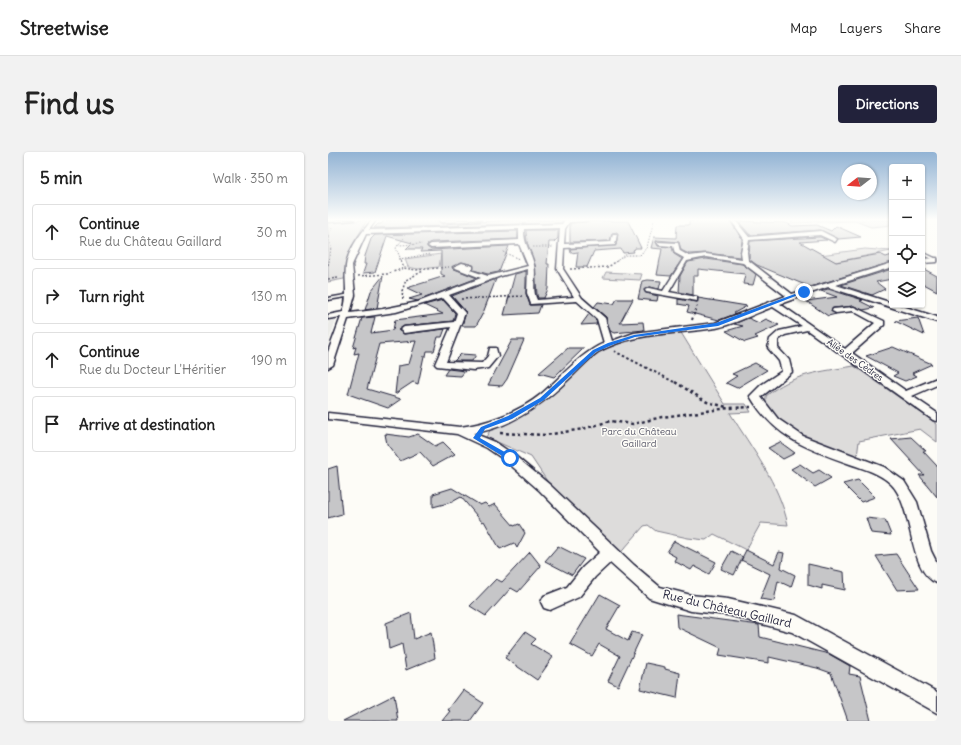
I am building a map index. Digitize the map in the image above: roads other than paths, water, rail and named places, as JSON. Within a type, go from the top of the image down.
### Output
[{"type":"street","points":[[328,365],[346,316],[351,295],[348,265],[357,247]]},
{"type":"street","points":[[522,247],[531,264],[530,296],[534,302],[579,299]]},
{"type":"street","points":[[562,247],[560,269],[579,299],[601,318],[607,345]]},
{"type":"street","points":[[676,247],[677,252],[685,257],[709,256],[745,261],[790,296]]},
{"type":"street","points":[[745,261],[744,252],[746,247]]},
{"type":"street","points":[[665,292],[685,257]]},
{"type":"street","points":[[925,261],[937,260]]},
{"type":"street","points":[[328,317],[389,312],[403,307],[447,298],[490,279],[531,264]]},
{"type":"street","points":[[456,266],[490,279]]},
{"type":"street","points":[[480,432],[542,399],[594,351],[607,345],[634,336],[717,325],[790,296],[889,266]]},
{"type":"street","points":[[827,284],[937,320]]},
{"type":"street","points":[[649,290],[694,299]]},
{"type":"street","points":[[447,298],[461,313],[440,364],[473,367],[485,366],[493,356],[493,350]]},
{"type":"street","name":"Allée des Cèdres","points":[[772,303],[809,327],[937,418]]},
{"type":"street","points":[[836,311],[854,309],[881,323],[846,353]]},
{"type":"street","points":[[404,330],[456,324]]},
{"type":"street","points":[[809,327],[782,333],[774,338],[773,348],[784,360],[787,372],[755,396],[760,407],[778,426],[800,439],[818,448],[884,472],[899,484],[913,506],[927,561],[937,576]]},
{"type":"street","points":[[905,395],[937,381]]},
{"type":"street","name":"Rue du Château Gaillard","points":[[328,416],[480,432],[545,488],[610,553],[655,593],[691,603],[728,607],[796,624],[937,702]]},
{"type":"street","points":[[550,602],[573,592],[589,572],[610,553]]},
{"type":"lane","points":[[925,254],[937,260]]},
{"type":"lane","points":[[328,299],[351,295]]},
{"type":"park label","name":"Parc du Château Gaillard","points":[[639,436]]}]
